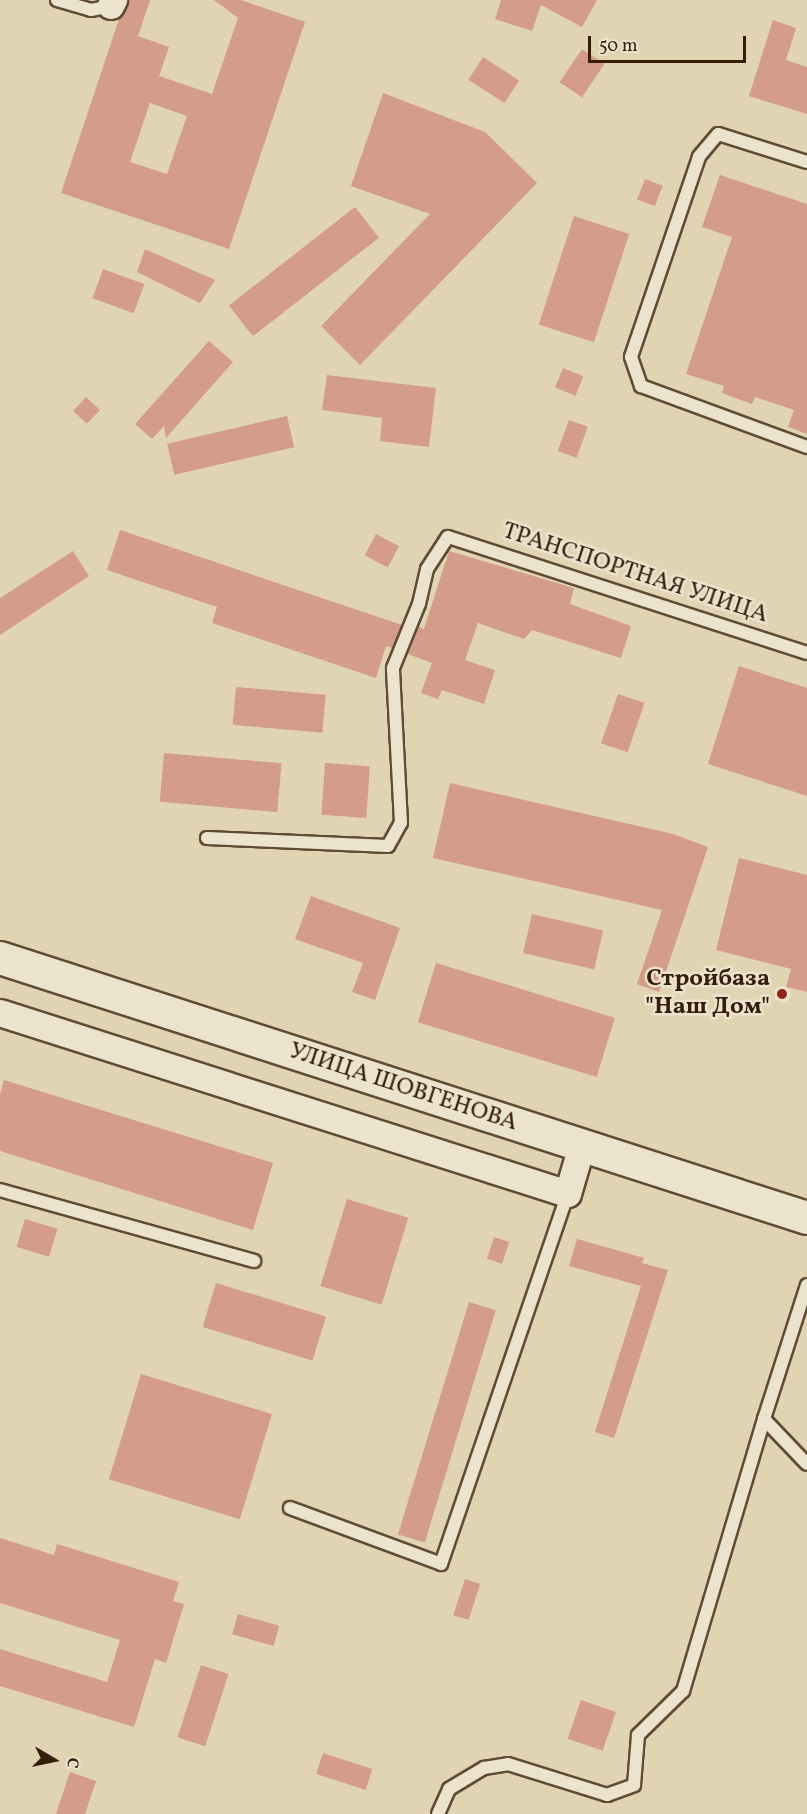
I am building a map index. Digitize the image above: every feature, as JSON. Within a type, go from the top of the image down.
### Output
[{"type":"street","name":"УЛИЦА ШОВГЕНОВА","points":[[0,958],[807,1218]]},
{"type":"street","points":[[0,1013],[568,1194],[582,1146]]},
{"type":"lane","points":[[57,0],[91,10],[113,3]]},
{"type":"lane","points":[[807,162],[718,134],[699,157],[631,357],[641,386],[807,447]]},
{"type":"lane","name":"ТРАНСПОРТНАЯ УЛИЦА","points":[[207,838],[388,846],[401,823],[393,668],[419,604],[427,569],[448,537],[807,653]]},
{"type":"lane","points":[[0,1190],[255,1261]]},
{"type":"lane","points":[[290,1508],[441,1564],[568,1194]]},
{"type":"lane","points":[[438,1814],[448,1789],[484,1768],[508,1764],[607,1795],[634,1785],[638,1735],[683,1692],[764,1419],[807,1285]]},
{"type":"lane","points":[[764,1419],[807,1464]]},
{"type":"building","points":[[129,0],[150,0],[138,36],[169,47],[159,76],[212,94],[238,18],[214,0],[241,0],[305,22],[229,249],[61,193],[119,19]],"holes":[[[150,103],[187,116],[167,174],[130,162]]]},
{"type":"building","points":[[501,0],[597,0],[582,27],[541,5],[532,31],[495,19]]},
{"type":"building","points":[[773,20],[796,28],[786,60],[807,67],[807,114],[749,96]]},
{"type":"building","points":[[582,49],[604,64],[582,97],[560,82]]},
{"type":"building","points":[[483,57],[519,80],[504,103],[468,80]]},
{"type":"building","points":[[383,93],[485,132],[537,183],[360,365],[321,326],[430,214],[351,186]]},
{"type":"building","points":[[720,175],[807,204],[807,434],[788,427],[794,410],[755,397],[752,404],[722,393],[724,386],[686,374],[732,237],[702,227]]},
{"type":"building","points":[[645,179],[663,186],[655,206],[637,200]]},
{"type":"building","points":[[355,207],[379,238],[253,336],[229,306]]},
{"type":"building","points":[[574,216],[629,234],[594,342],[539,324]]},
{"type":"building","points":[[145,249],[215,280],[200,303],[137,272]]},
{"type":"building","points":[[103,269],[144,284],[134,313],[92,298]]},
{"type":"building","points":[[209,341],[233,362],[166,438],[164,426],[152,439],[135,424]]},
{"type":"building","points":[[563,368],[583,376],[576,396],[555,387]]},
{"type":"building","points":[[327,375],[436,388],[429,447],[380,441],[382,418],[322,410]]},
{"type":"building","points":[[86,397],[100,410],[87,424],[73,411]]},
{"type":"building","points":[[287,416],[294,447],[174,475],[167,444]]},
{"type":"building","points":[[569,420],[588,427],[577,458],[558,451]]},
{"type":"building","points":[[120,530],[402,625],[392,648],[386,646],[376,678],[212,623],[217,607],[107,570]]},
{"type":"building","points":[[376,534],[399,546],[388,567],[365,555]]},
{"type":"building","points":[[73,551],[89,576],[0,635],[0,598]]},
{"type":"building","points":[[449,551],[574,588],[570,604],[631,626],[621,658],[532,630],[524,639],[478,623],[465,660],[495,670],[484,704],[442,690],[438,699],[421,693],[432,663],[408,654],[419,627],[424,629]]},
{"type":"building","points":[[739,666],[807,688],[807,796],[708,764]]},
{"type":"building","points":[[236,687],[326,695],[322,733],[233,725]]},
{"type":"building","points":[[618,694],[644,703],[628,752],[601,743]]},
{"type":"building","points":[[164,753],[282,763],[277,812],[160,802]]},
{"type":"building","points":[[325,763],[370,766],[366,818],[321,815]]},
{"type":"building","points":[[450,783],[673,834],[708,847],[659,992],[637,984],[662,910],[433,858]]},
{"type":"building","points":[[739,858],[807,875],[807,992],[786,987],[791,969],[716,950]]},
{"type":"building","points":[[311,896],[400,928],[375,1000],[352,992],[363,963],[295,939]]},
{"type":"building","points":[[532,914],[603,930],[594,969],[523,953]]},
{"type":"building","points":[[436,963],[615,1018],[597,1077],[418,1022]]},
{"type":"building","points":[[4,1080],[273,1163],[253,1230],[0,1151],[0,1094]]},
{"type":"building","points":[[347,1199],[408,1218],[382,1305],[320,1286]]},
{"type":"building","points":[[25,1219],[58,1229],[49,1257],[17,1247]]},
{"type":"building","points":[[494,1237],[509,1242],[502,1264],[487,1259]]},
{"type":"building","points":[[577,1239],[644,1258],[642,1263],[668,1270],[614,1438],[595,1432],[641,1286],[569,1266]]},
{"type":"building","points":[[216,1283],[326,1317],[313,1361],[203,1327]]},
{"type":"building","points":[[469,1302],[496,1310],[425,1543],[398,1534]]},
{"type":"building","points":[[141,1374],[272,1414],[240,1519],[109,1479]]},
{"type":"building","points":[[0,1538],[54,1555],[57,1544],[179,1582],[173,1601],[184,1604],[166,1663],[155,1659],[134,1727],[0,1686],[0,1649],[107,1682],[120,1640],[0,1603]]},
{"type":"building","points":[[465,1579],[480,1584],[468,1620],[453,1615]]},
{"type":"building","points":[[238,1614],[279,1626],[274,1646],[232,1634]]},
{"type":"building","points":[[201,1665],[229,1674],[205,1746],[178,1737]]},
{"type":"building","points":[[581,1700],[616,1712],[603,1751],[568,1739]]},
{"type":"building","points":[[323,1753],[372,1769],[366,1790],[316,1774]]},
{"type":"building","points":[[70,1772],[96,1781],[85,1814],[56,1814]]},
{"type":"place","name":"Стройбаза \"Наш Дом\"","points":[[782,994]]}]
